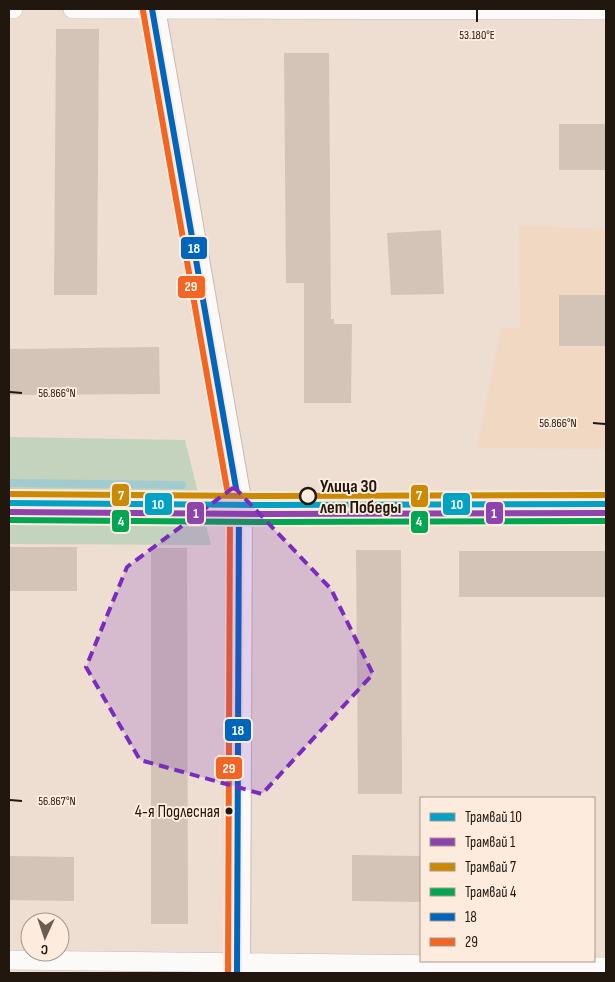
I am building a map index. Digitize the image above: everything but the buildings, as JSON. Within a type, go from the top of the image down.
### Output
[{"type":"main road","points":[[152,9],[239,505],[237,968]]},
{"type":"street","points":[[73,9],[606,10]]},
{"type":"street","points":[[9,960],[237,968],[606,966]]},
{"type":"highlighted area","points":[[234,487],[331,589],[373,674],[262,794],[140,760],[86,667],[127,567]]},
{"type":"shaded area","points":[[519,226],[606,229],[606,449],[477,448],[501,328],[520,328]]},
{"type":"green space","points":[[9,437],[185,440],[211,545],[9,544]]},
{"type":"waterway","points":[[9,483],[182,485]]},
{"type":"tram line","name":"7","points":[[9,494],[268,496],[606,495]]},
{"type":"tram line","name":"10","points":[[9,503],[268,505],[606,504]]},
{"type":"tram line","name":"1","points":[[9,512],[268,514],[606,513]]},
{"type":"tram line","name":"4","points":[[9,520],[268,522],[606,521]]},
{"type":"transit line","name":"18","points":[[152,9],[239,505],[237,973]]},
{"type":"transit line","name":"29","points":[[143,11],[230,506],[228,973]]},
{"type":"place","name":"Улица 30 лет Победы","points":[[308,496]]},
{"type":"place","name":"4-я Подлесная","points":[[229,811]]}]
